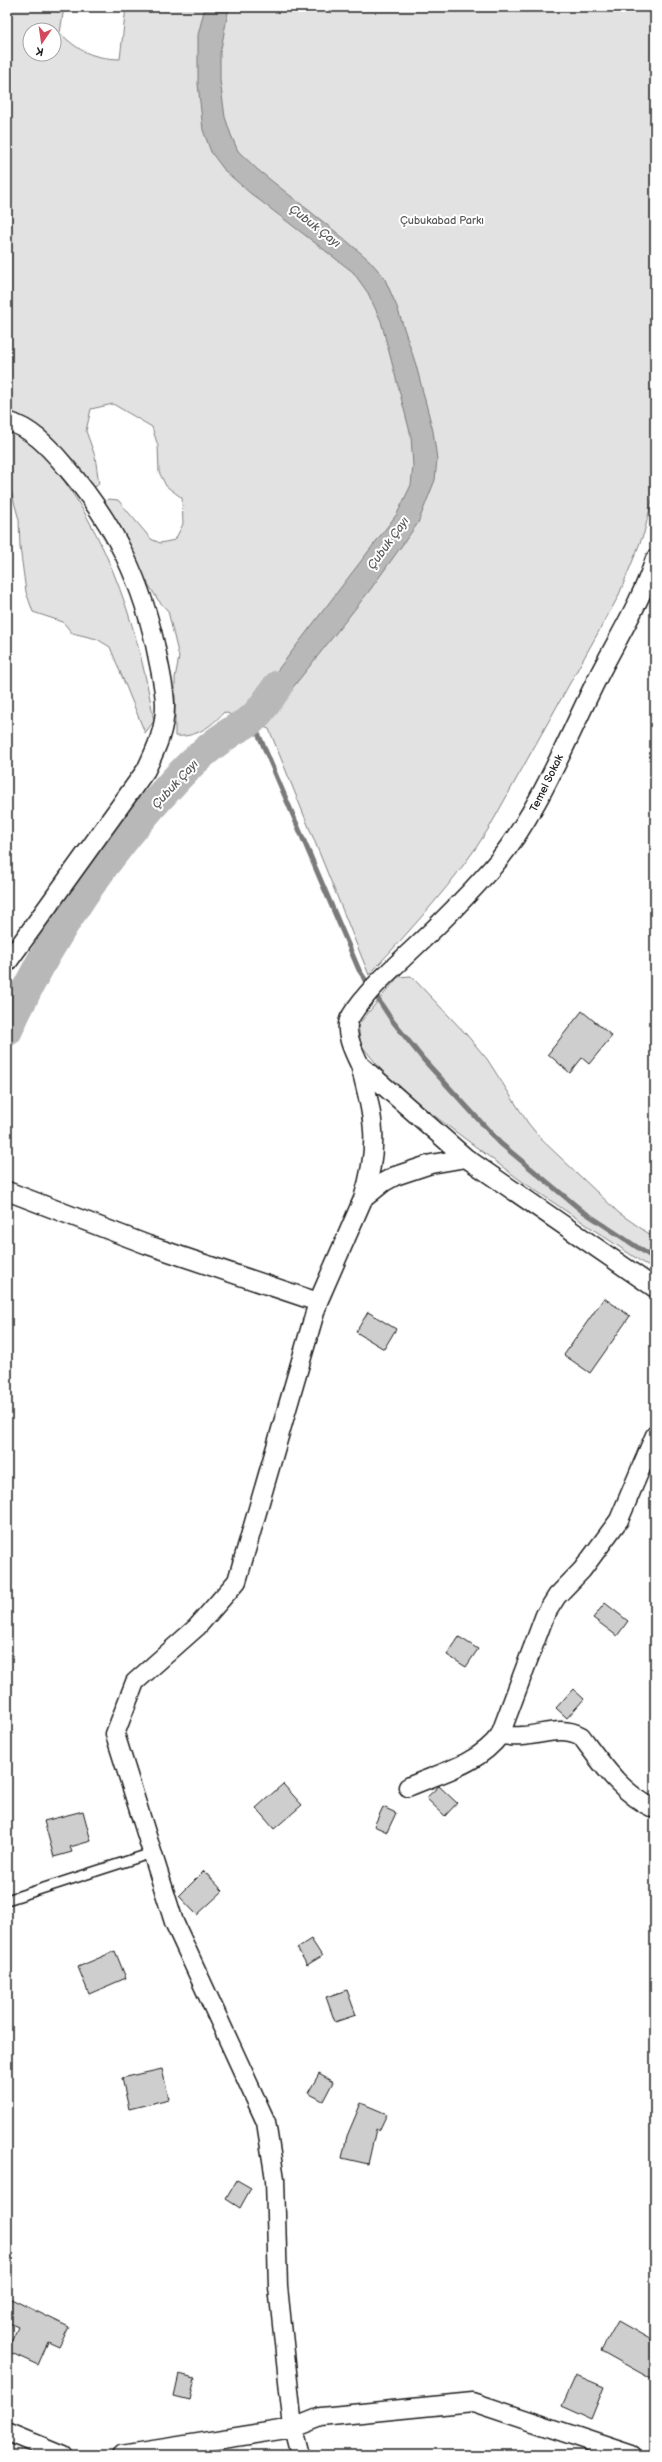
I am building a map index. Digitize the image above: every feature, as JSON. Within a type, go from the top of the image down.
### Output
[{"type":"street","points":[[7,421],[31,432],[52,452],[81,484],[125,554],[138,582],[153,631],[165,706],[160,736],[146,770],[7,963]]},
{"type":"street","name":"Temel Sokak","points":[[360,1065],[350,1036],[351,1016],[388,973],[492,869],[517,836],[531,813],[601,672],[638,603],[655,559]]},
{"type":"street","points":[[360,1065],[466,1158],[655,1288]]},
{"type":"street","points":[[300,2455],[293,2428],[278,2286],[275,2179],[266,2122],[174,1922],[115,1734],[135,1682],[197,1627],[237,1581],[318,1302],[363,1199],[372,1170],[375,1137],[360,1065]]},
{"type":"street","points":[[363,1199],[384,1182],[395,1176],[431,1164],[466,1158]]},
{"type":"street","points":[[7,1191],[148,1245],[318,1302]]},
{"type":"street","points":[[408,1787],[480,1756],[494,1744],[500,1735],[545,1615],[557,1596],[582,1570],[619,1520],[655,1434]]},
{"type":"street","points":[[500,1735],[522,1736],[564,1730],[575,1732],[581,1736],[618,1783],[640,1801],[655,1809]]},
{"type":"street","points":[[121,2455],[293,2428],[321,2417],[473,2402],[632,2455]]},
{"type":"street","points":[[7,2432],[63,2455]]},
{"type":"lane","points":[[7,1900],[152,1853]]},
{"type":"green space","name":"Çubukabad Parkı","points":[[7,7],[64,7],[62,22],[22,22],[22,62],[62,62],[62,35],[74,45],[87,53],[102,57],[120,59],[126,7],[655,7],[655,488],[644,533],[618,597],[489,828],[476,848],[447,886],[369,975],[269,729],[224,712],[208,727],[196,733],[175,736],[175,678],[179,657],[168,611],[158,600],[100,506],[108,499],[118,500],[151,539],[160,543],[175,540],[183,524],[182,498],[166,486],[159,472],[158,446],[152,427],[113,404],[91,409],[86,431],[95,456],[99,484],[92,489],[71,458],[45,431],[7,416]]},
{"type":"green space","points":[[7,427],[28,439],[54,467],[76,499],[96,533],[112,570],[138,646],[154,721],[145,733],[110,647],[97,639],[72,633],[63,622],[33,612],[26,592],[20,547],[19,520],[7,476]]},
{"type":"green space","points":[[411,976],[466,1034],[487,1059],[528,1123],[541,1139],[619,1213],[655,1238],[655,1271],[520,1180],[424,1108],[384,1073],[361,1045],[358,1025],[398,977]]},
{"type":"water","points":[[205,7],[229,7],[220,54],[220,80],[225,117],[238,151],[258,170],[369,260],[384,277],[397,307],[416,365],[433,431],[437,459],[435,480],[418,523],[370,590],[290,691],[265,728],[244,714],[397,514],[411,485],[413,466],[411,436],[381,321],[368,293],[353,272],[250,193],[225,171],[211,152],[203,130],[198,84],[198,35]]},
{"type":"building","points":[[582,1011],[612,1036],[589,1064],[582,1058],[570,1073],[548,1054]]},
{"type":"building","points":[[604,1298],[630,1316],[590,1373],[564,1355]]},
{"type":"building","points":[[368,1312],[396,1329],[384,1349],[356,1332]]},
{"type":"building","points":[[605,1603],[628,1621],[617,1636],[593,1618]]},
{"type":"building","points":[[459,1637],[478,1649],[466,1667],[447,1655]]},
{"type":"building","points":[[573,1689],[584,1699],[567,1718],[556,1708]]},
{"type":"building","points":[[283,1784],[302,1805],[274,1829],[256,1808]]},
{"type":"building","points":[[439,1786],[457,1803],[445,1816],[426,1798]]},
{"type":"building","points":[[383,1807],[396,1813],[387,1832],[374,1826]]},
{"type":"building","points":[[83,1811],[91,1841],[70,1847],[72,1852],[54,1857],[44,1821]]},
{"type":"building","points":[[204,1871],[223,1891],[197,1915],[179,1896]]},
{"type":"building","points":[[311,1939],[322,1956],[307,1965],[297,1948]]},
{"type":"building","points":[[115,1951],[126,1978],[89,1994],[78,1967]]},
{"type":"building","points":[[347,1990],[356,2015],[335,2022],[326,1997]]},
{"type":"building","points":[[162,2069],[169,2099],[129,2109],[122,2078]]},
{"type":"building","points":[[319,2074],[333,2082],[323,2101],[308,2093]]},
{"type":"building","points":[[361,2103],[387,2114],[379,2131],[376,2129],[368,2164],[342,2158],[347,2136]]},
{"type":"building","points":[[237,2180],[251,2188],[240,2208],[226,2199]]},
{"type":"building","points":[[7,2297],[69,2327],[59,2347],[48,2342],[38,2365],[7,2351],[18,2327],[7,2322]]},
{"type":"building","points":[[618,2321],[655,2342],[655,2381],[601,2351]]},
{"type":"building","points":[[179,2374],[195,2378],[190,2400],[174,2396]]},
{"type":"building","points":[[576,2375],[604,2387],[591,2419],[562,2406]]},
{"type":"waterway","name":"Çubuk Çayı","points":[[7,1031],[23,997],[60,930],[81,898],[126,837],[182,773],[216,742],[256,716],[278,686]]},
{"type":"waterway","points":[[252,719],[359,970],[391,1019],[423,1059],[500,1143],[581,1210],[655,1259]]}]
